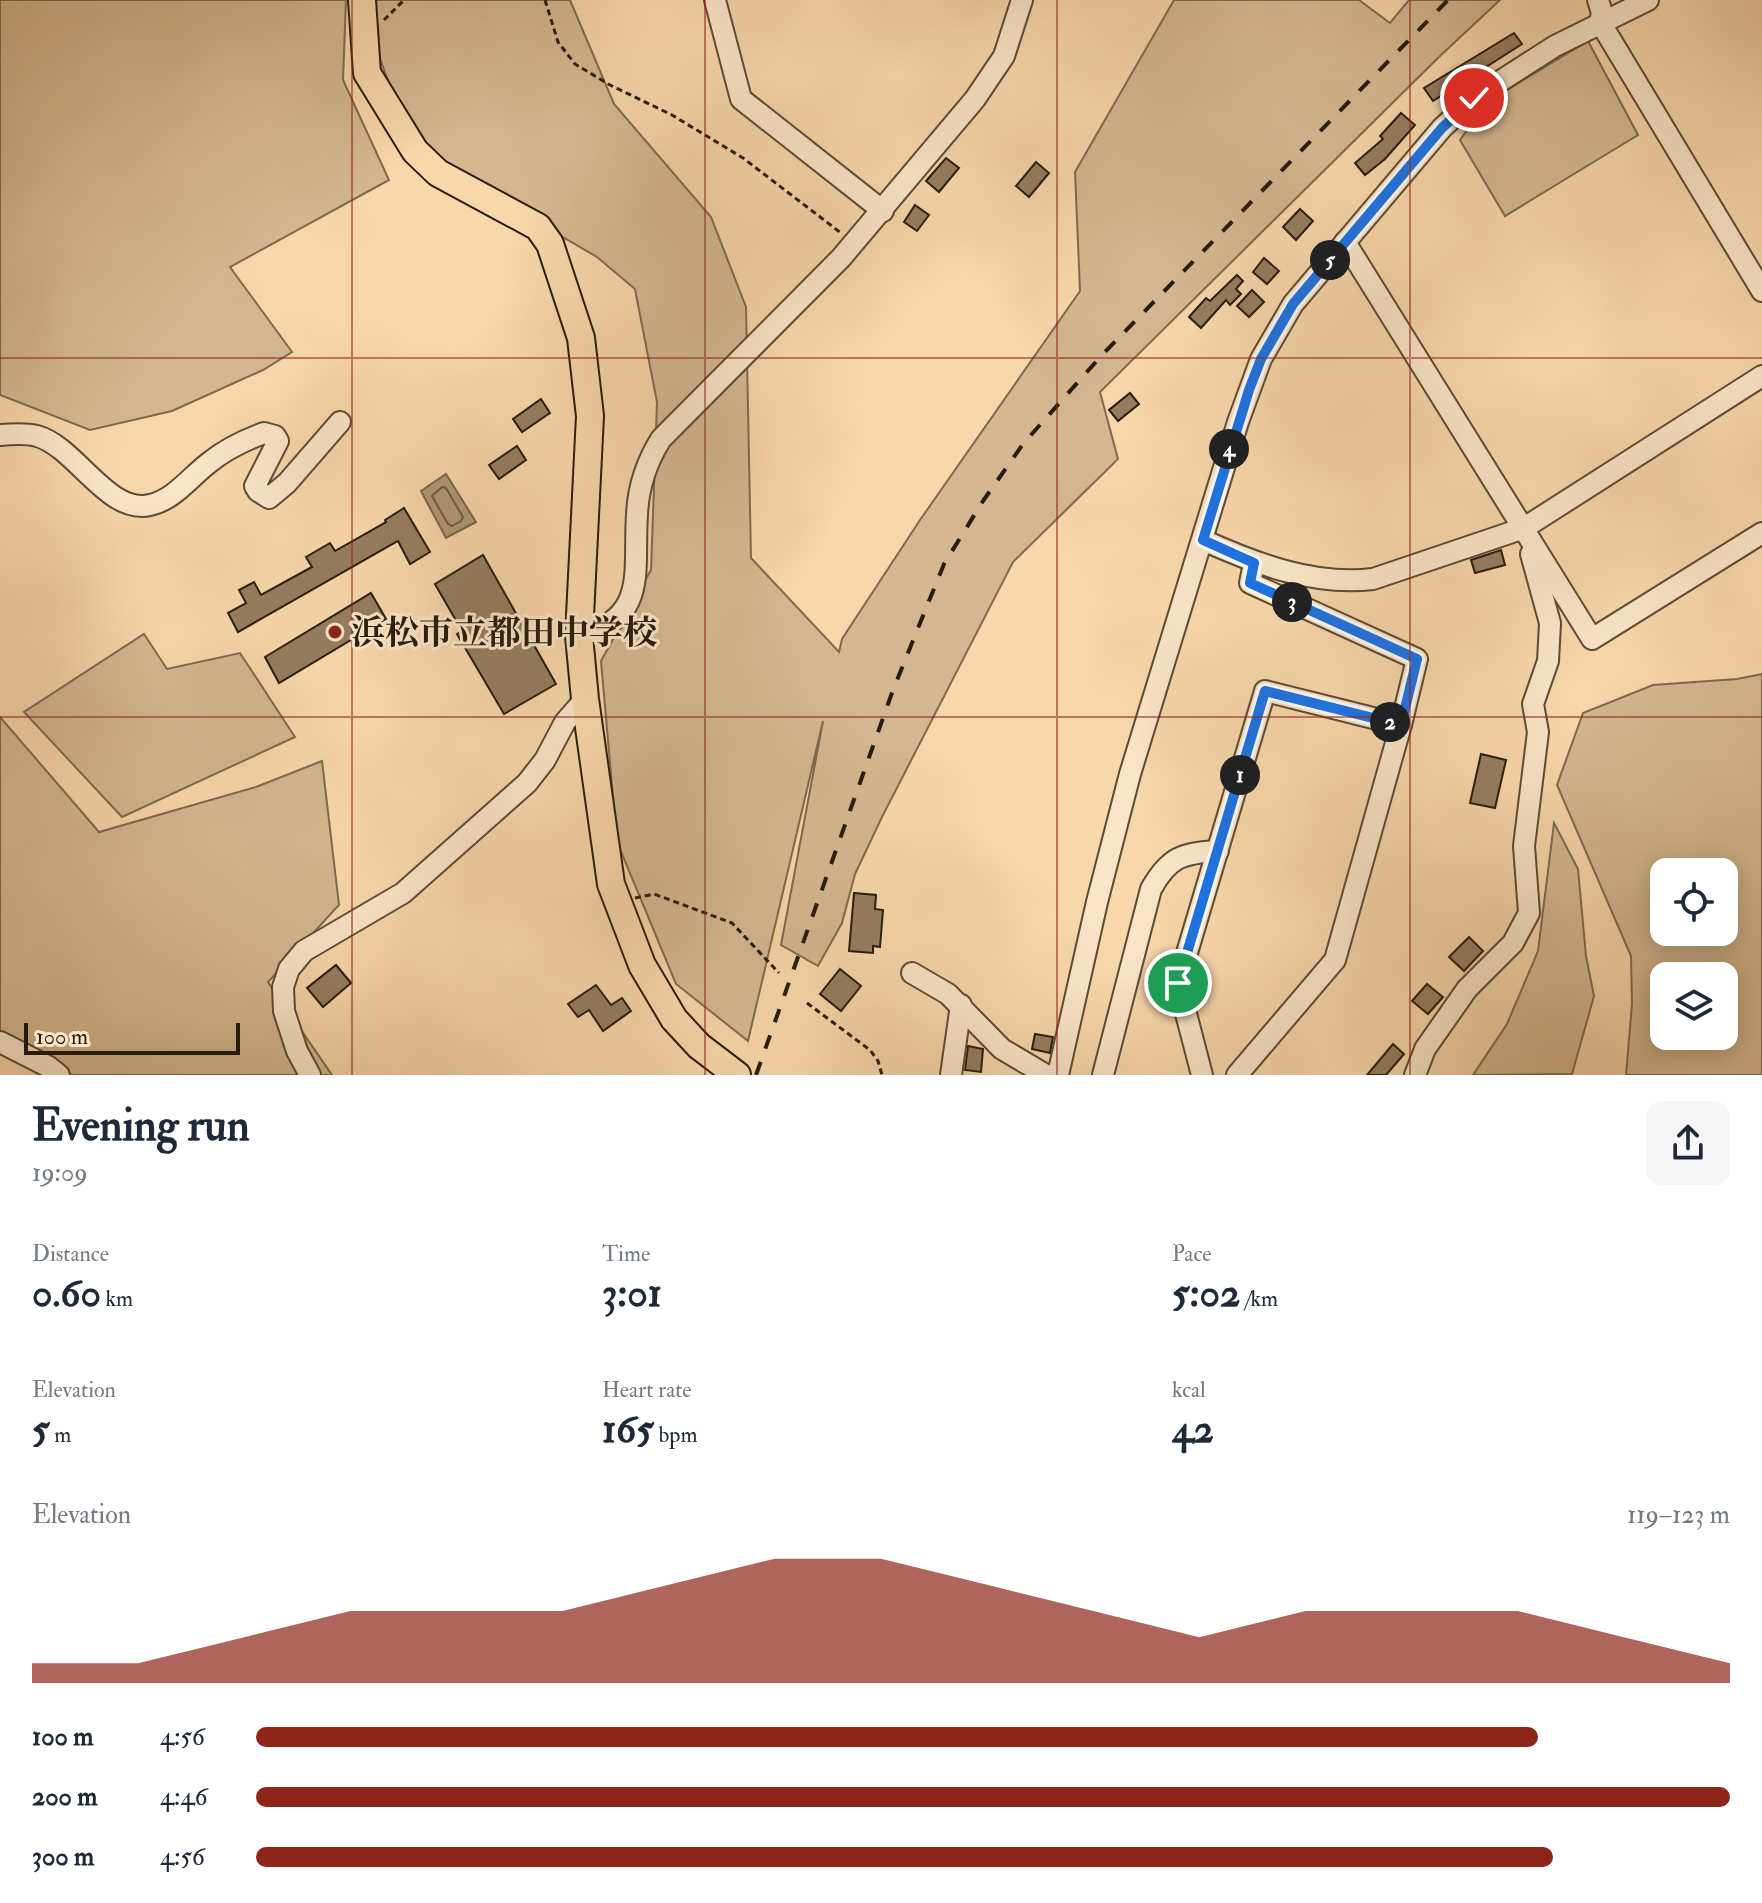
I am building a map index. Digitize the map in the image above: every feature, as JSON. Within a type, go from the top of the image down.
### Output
[{"type":"main road","points":[[362,0],[367,73],[415,151],[438,173],[538,227],[550,244],[581,338],[590,416],[579,636],[611,884],[642,965],[674,1019],[699,1046],[734,1074]]},
{"type":"street","points":[[715,0],[741,99],[883,211]]},
{"type":"street","points":[[579,636],[594,632],[615,620],[628,603],[637,580],[637,513],[645,464],[661,439],[854,243],[988,84],[1004,56],[1022,0]]},
{"type":"street","points":[[1598,0],[1602,13],[1600,22],[1762,291]]},
{"type":"street","points":[[1058,1075],[1130,774],[1238,422],[1261,359],[1293,304],[1442,128],[1474,98],[1522,65],[1600,22],[1648,0]]},
{"type":"street","points":[[1345,242],[1592,639],[1762,533]]},
{"type":"street","points":[[1203,540],[1254,563],[1319,578],[1373,579],[1524,528],[1762,376]]},
{"type":"street","points":[[0,435],[37,436],[53,444],[108,492],[130,505],[144,506],[170,497],[230,448],[264,433],[275,436],[278,441],[255,486],[269,498],[287,483],[340,422]]},
{"type":"street","points":[[1415,1075],[1425,1049],[1467,989],[1513,943],[1529,913],[1524,846],[1538,732],[1533,704],[1548,661],[1550,623],[1524,528]]},
{"type":"street","points":[[1237,1075],[1335,960],[1417,659],[1250,583],[1254,563]]},
{"type":"street","points":[[1202,1075],[1178,983],[1265,691],[1401,725]]},
{"type":"street","points":[[310,1075],[297,1051],[284,1011],[283,987],[289,969],[304,951],[403,893],[500,807],[536,771],[565,722],[585,699]]},
{"type":"street","points":[[1103,1075],[1151,889],[1163,867],[1181,856],[1218,851]]},
{"type":"street","points":[[912,973],[948,994],[1002,1049],[1046,1075]]},
{"type":"street","points":[[951,1075],[961,1005]]},
{"type":"street","points":[[0,1042],[59,1075]]},
{"type":"path","points":[[545,0],[558,42],[575,64],[672,115],[743,158],[854,243]]},
{"type":"path","points":[[611,884],[633,898],[654,894],[732,923],[779,973]]},
{"type":"path","points":[[807,1003],[870,1050],[878,1061],[882,1075]]},
{"type":"shaded area","points":[[0,0],[346,0],[343,80],[389,180],[230,267],[292,352],[263,370],[172,411],[90,430],[0,395]]},
{"type":"shaded area","points":[[373,0],[570,0],[614,104],[711,217],[746,307],[751,558],[839,652],[842,639],[920,520],[1080,291],[1075,172],[1174,0],[1359,0],[1390,23],[1409,0],[1500,0],[1100,392],[1118,459],[1013,562],[882,817],[855,874],[842,923],[818,966],[781,945],[823,721],[748,1041],[676,984],[617,842],[601,661],[651,570],[657,402],[635,289],[597,257],[415,151],[380,59]]},
{"type":"shaded area","points":[[1588,41],[1638,135],[1505,216],[1460,140],[1487,102]]},
{"type":"shaded area","points":[[144,634],[167,669],[240,653],[295,737],[122,817],[24,712]]},
{"type":"shaded area","points":[[1762,674],[1762,1075],[1626,1075],[1632,1004],[1631,956],[1557,785],[1583,713],[1653,685],[1737,679]]},
{"type":"shaded area","points":[[0,717],[99,832],[256,787],[322,761],[339,905],[268,982],[332,1075],[40,1075],[0,1035]]},
{"type":"shaded area","points":[[1554,823],[1578,869],[1586,956],[1594,996],[1572,1074],[1473,1075],[1507,1024],[1538,951]]},
{"type":"water","points":[[446,474],[476,522],[446,538],[421,491]]},
{"type":"building","points":[[1514,33],[1522,44],[1433,101],[1424,88]]},
{"type":"building","points":[[1401,113],[1415,125],[1385,159],[1365,175],[1355,163],[1383,139],[1380,136]]},
{"type":"building","points":[[946,158],[959,168],[939,192],[926,181]]},
{"type":"building","points":[[1036,162],[1049,173],[1029,197],[1016,186]]},
{"type":"building","points":[[915,205],[929,215],[917,231],[904,222]]},
{"type":"building","points":[[1300,209],[1313,221],[1296,240],[1283,227]]},
{"type":"building","points":[[1264,258],[1279,271],[1267,284],[1253,272]]},
{"type":"building","points":[[1237,275],[1243,281],[1236,289],[1241,294],[1230,305],[1226,300],[1201,328],[1189,317],[1206,298],[1210,301]]},
{"type":"building","points":[[1252,290],[1264,302],[1249,317],[1237,306]]},
{"type":"building","points":[[1130,393],[1139,404],[1118,421],[1109,410]]},
{"type":"building","points":[[541,399],[550,413],[522,432],[513,419]]},
{"type":"building","points":[[517,446],[526,460],[499,479],[489,465]]},
{"type":"building","points":[[404,508],[430,552],[410,564],[398,541],[238,632],[228,613],[246,603],[239,590],[254,582],[261,595],[312,567],[306,557],[330,543],[335,551]]},
{"type":"building","points":[[1501,550],[1505,565],[1475,573],[1471,560]]},
{"type":"building","points":[[483,555],[556,684],[504,714],[457,634],[462,631],[435,584]]},
{"type":"building","points":[[371,593],[386,619],[279,683],[265,657]]},
{"type":"building","points":[[1481,754],[1506,760],[1495,808],[1470,803]]},
{"type":"building","points":[[854,893],[876,895],[875,909],[883,910],[880,947],[873,946],[873,953],[849,951]]},
{"type":"building","points":[[1469,937],[1483,951],[1464,971],[1449,957]]},
{"type":"building","points":[[336,965],[351,983],[323,1007],[307,988]]},
{"type":"building","points":[[840,969],[861,986],[841,1011],[820,994]]},
{"type":"building","points":[[1427,984],[1443,997],[1428,1014],[1412,1001]]},
{"type":"building","points":[[596,985],[611,1005],[622,998],[631,1011],[603,1031],[589,1010],[578,1017],[568,1004]]},
{"type":"building","points":[[1035,1034],[1053,1037],[1050,1053],[1032,1049]]},
{"type":"building","points":[[1393,1044],[1404,1054],[1386,1075],[1367,1075]]},
{"type":"building","points":[[968,1046],[983,1049],[981,1072],[965,1070]]},
{"type":"railway","points":[[756,1075],[893,690],[944,564],[983,501],[1023,444],[1102,355],[1448,0]]},
{"type":"place","name":"浜松市立都田中学校","points":[[335,632]]},
{"type":"route","points":[[1178,983],[1265,691],[1401,725],[1417,659],[1250,583],[1254,563],[1203,540],[1249,390],[1261,359],[1293,304],[1442,128],[1474,98]]}]
